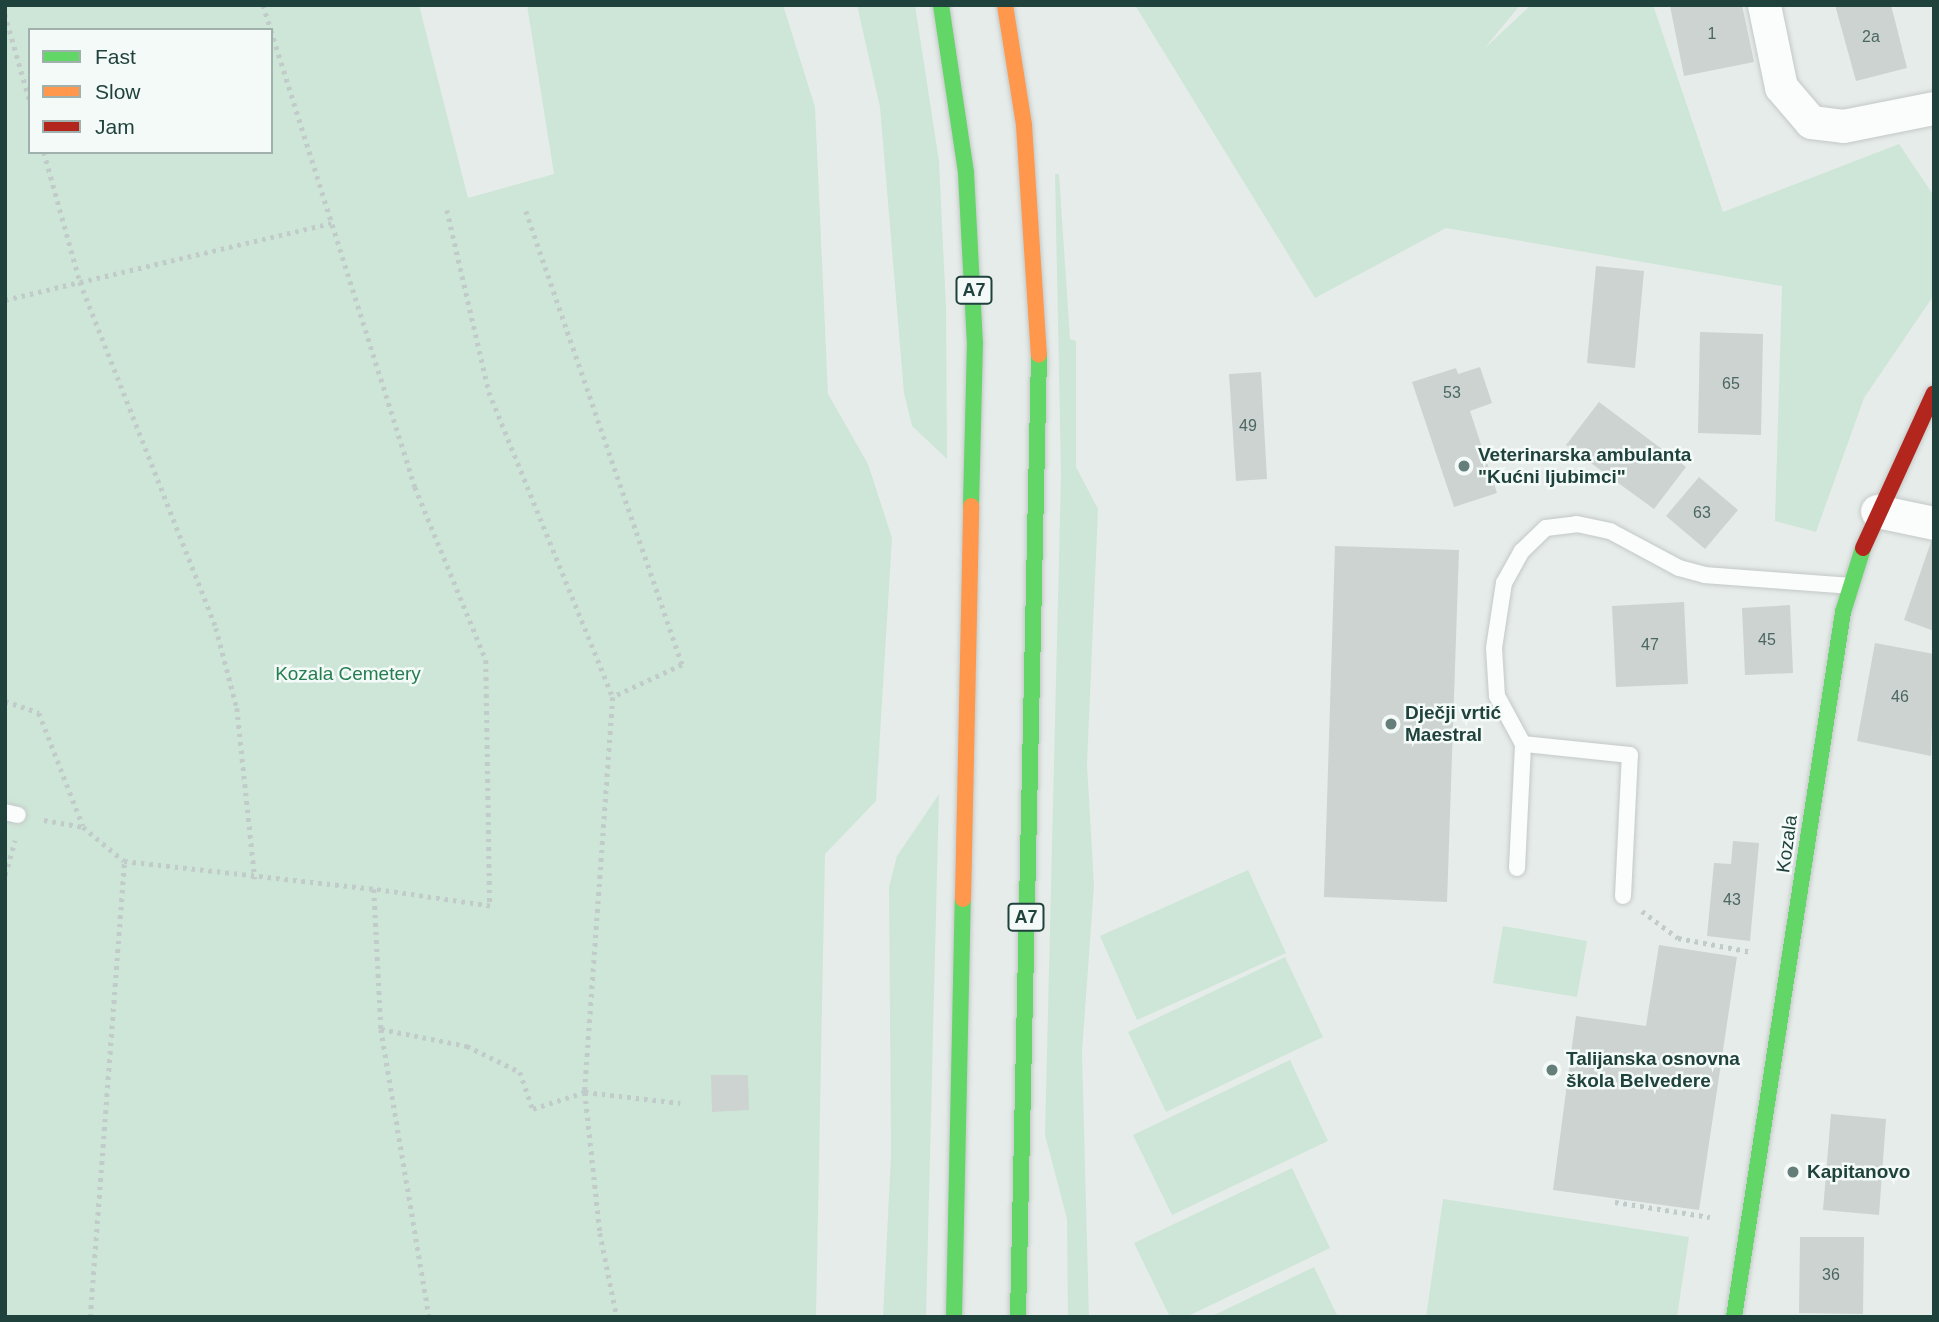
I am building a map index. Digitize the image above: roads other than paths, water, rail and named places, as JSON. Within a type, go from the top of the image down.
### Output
[{"type":"main road","name":"A7","points":[[941,5],[966,173],[975,342],[954,1317]]},
{"type":"main road","name":"A7","points":[[1005,5],[1024,125],[1040,367],[1018,1317]]},
{"type":"main road","name":"Kozala","points":[[1734,1317],[1792,963],[1824,727],[1851,586],[1877,511],[1934,393]]},
{"type":"street","points":[[1763,5],[1781,87],[1811,122],[1843,126],[1934,108]]},
{"type":"street","points":[[1877,511],[1934,523]]},
{"type":"lane","points":[[1517,868],[1523,744],[1497,696],[1494,648],[1504,583],[1522,551],[1546,528],[1577,524],[1609,531],[1679,568],[1705,575],[1851,586]]},
{"type":"lane","points":[[1523,744],[1630,755],[1623,896]]},
{"type":"place","name":"Veterinarska ambulanta \"Kućni ljubimci\"","points":[[1464,466]]},
{"type":"place","name":"Dječji vrtić Maestral","points":[[1391,724]]},
{"type":"place","name":"Talijanska osnovna škola Belvedere","points":[[1552,1070]]},
{"type":"place","name":"Kapitanovo","points":[[1793,1172]]},
{"type":"park label","name":"Kozala Cemetery","points":[[348,674]]}]
